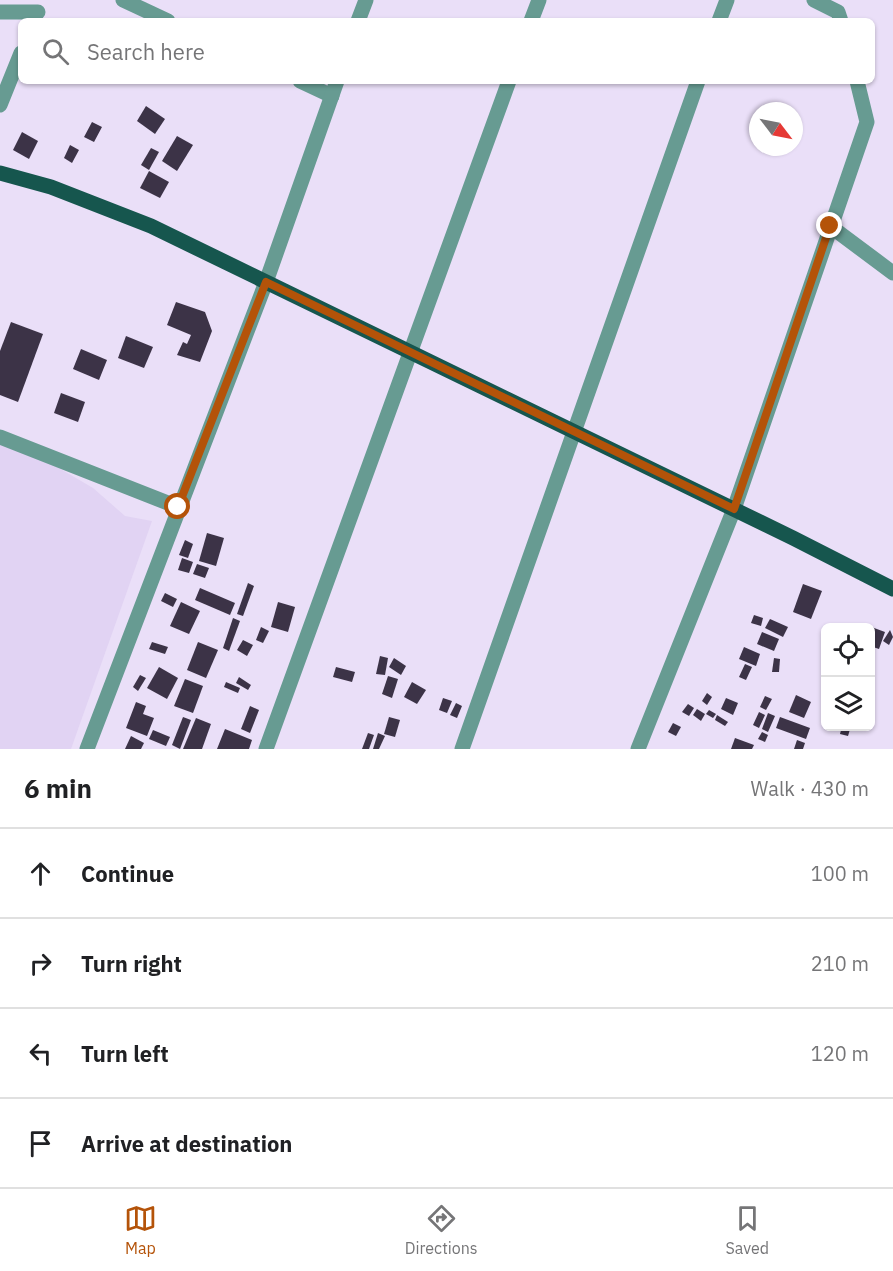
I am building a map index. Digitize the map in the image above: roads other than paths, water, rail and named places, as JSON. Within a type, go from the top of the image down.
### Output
[{"type":"main road","points":[[0,172],[51,187],[114,210],[734,509],[893,590]]},
{"type":"street","points":[[123,0],[162,18]]},
{"type":"street","points":[[359,18],[366,0]]},
{"type":"street","points":[[532,18],[539,0]]},
{"type":"street","points":[[720,18],[727,0]]},
{"type":"street","points":[[814,0],[838,12],[840,18]]},
{"type":"street","points":[[0,12],[38,11]]},
{"type":"street","points":[[0,105],[18,60]]},
{"type":"street","points":[[87,749],[266,282],[334,88],[315,84]]},
{"type":"street","points":[[266,749],[508,84]]},
{"type":"street","points":[[462,749],[697,84]]},
{"type":"street","points":[[638,749],[734,509],[867,122],[858,84]]},
{"type":"street","points":[[830,226],[893,273]]},
{"type":"street","points":[[0,436],[178,507]]}]
